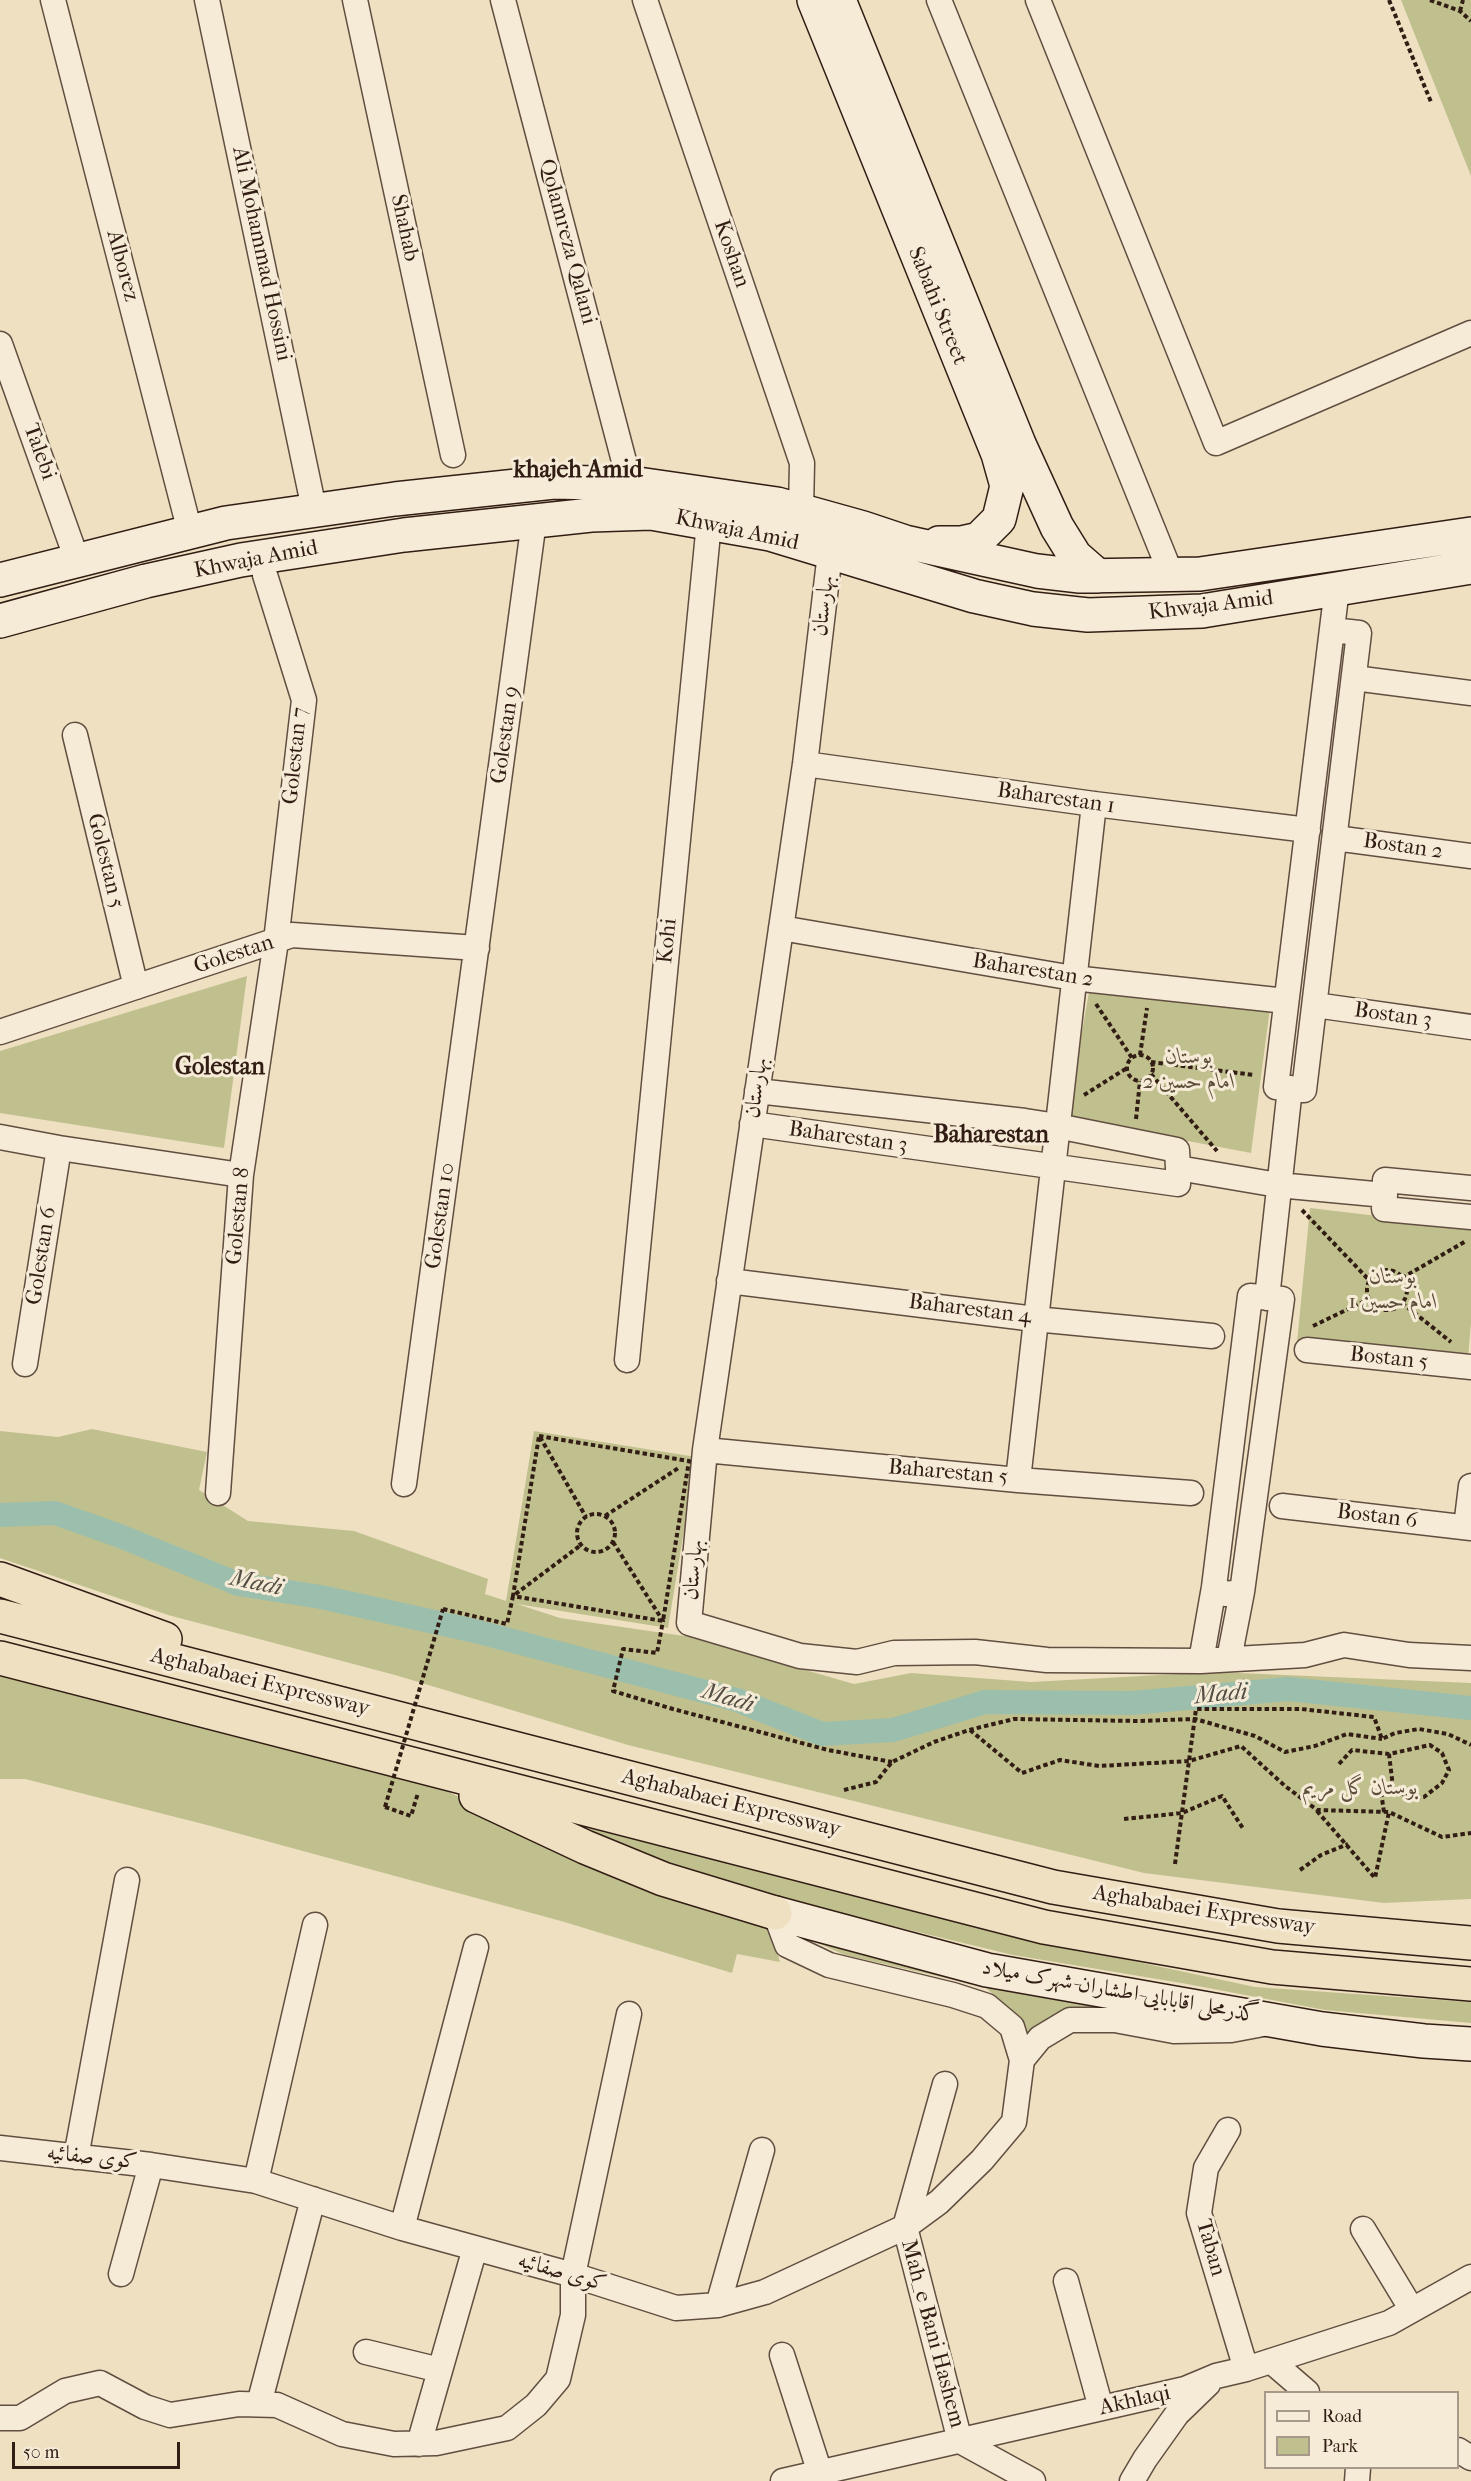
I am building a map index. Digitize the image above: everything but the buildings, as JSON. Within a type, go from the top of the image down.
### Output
[{"type":"highway","points":[[0,1579],[344,1704]]},
{"type":"highway","name":"Aghababaei Expressway","points":[[0,1616],[1053,1887],[1278,1926],[1471,1943]]},
{"type":"highway","name":"Aghababaei Expressway","points":[[0,1658],[413,1767],[1044,1927],[1272,1967],[1471,1984]]},
{"type":"highway","points":[[413,1767],[585,1847],[663,1879],[775,1913]]},
{"type":"main road","name":"Sabahi Street","points":[[813,0],[979,377],[1019,444],[1057,527],[1075,556],[1098,576]]},
{"type":"main road","name":"Sabahi Street","points":[[839,0],[979,377],[1007,486],[999,519],[979,539],[961,543],[905,542]]},
{"type":"main road","name":"Khwaja Amid","points":[[0,580],[226,523],[314,509],[554,482],[630,484],[777,504],[905,542],[1037,571],[1098,576],[1200,574],[1471,534]]},
{"type":"main road","points":[[544,520],[554,482]]},
{"type":"main road","name":"Khwaja Amid","points":[[0,621],[146,581],[241,560],[404,535],[591,515],[651,513],[770,534],[974,596],[1033,609],[1088,615],[1202,611],[1471,567]]},
{"type":"main road","name":"گذرمحلی اقابابایی-اطشاران-شهرک میلاد","points":[[775,1913],[987,1970],[1322,2029],[1471,2044]]},
{"type":"street","name":"Alborez","points":[[53,0],[190,532]]},
{"type":"street","name":"Ali Mohammad Hossini","points":[[207,0],[314,509]]},
{"type":"street","name":"Shahab","points":[[355,0],[453,455]]},
{"type":"street","name":"Qolamreza Qalani","points":[[503,0],[630,484]]},
{"type":"street","name":"Koshan","points":[[645,0],[801,463],[801,510]]},
{"type":"street","points":[[939,0],[1171,574]]},
{"type":"street","points":[[1038,0],[1216,443],[1471,333]]},
{"type":"street","name":"Talebi","points":[[0,344],[78,560]]},
{"type":"street","name":"Golestan 9","points":[[477,948],[544,520]]},
{"type":"street","name":"Kohi","points":[[627,1360],[709,523]]},
{"type":"street","name":"بهارستان","points":[[830,553],[805,764],[729,1281],[697,1455],[690,1623],[800,1656],[857,1662],[894,1653],[975,1652],[1047,1660],[1201,1661]]},
{"type":"street","name":"Golestan 7","points":[[265,575],[303,700],[276,941]]},
{"type":"street","points":[[1267,1298],[1278,1185],[1286,1001],[1337,588]]},
{"type":"street","points":[[1281,1084],[1304,1090],[1354,678],[1359,633],[1332,630]]},
{"type":"street","points":[[1354,678],[1471,693]]},
{"type":"street","name":"Golestan 5","points":[[75,735],[136,987]]},
{"type":"street","name":"Baharestan 1","points":[[805,764],[1094,804],[1308,830]]},
{"type":"street","points":[[1018,1480],[1057,1119],[1077,978],[1094,804]]},
{"type":"street","name":"Bostan 2","points":[[1335,838],[1471,856]]},
{"type":"street","name":"Baharestan 2","points":[[781,928],[1077,978],[1286,1001]]},
{"type":"street","name":"Golestan","points":[[0,1032],[292,935],[477,948]]},
{"type":"street","name":"Golestan 8","points":[[218,1493],[241,1174],[276,941]]},
{"type":"street","name":"Golestan 10","points":[[404,1484],[477,948]]},
{"type":"street","name":"Bostan 3","points":[[1315,1005],[1471,1027]]},
{"type":"street","name":"Baharestan 3","points":[[752,1124],[1178,1184],[1177,1150],[1133,1142],[1057,1119],[1013,1119],[757,1091]]},
{"type":"street","points":[[0,1137],[59,1148],[241,1174]]},
{"type":"street","name":"Golestan 6","points":[[25,1364],[59,1148]]},
{"type":"street","points":[[1178,1168],[1278,1185],[1385,1195]]},
{"type":"street","points":[[1471,1188],[1385,1180],[1384,1209],[1471,1217]]},
{"type":"street","name":"Baharestan 4","points":[[729,1281],[1035,1318],[1212,1336]]},
{"type":"street","points":[[1229,1659],[1242,1592],[1282,1299],[1250,1296],[1214,1587],[1201,1661],[1305,1655],[1344,1646],[1409,1655],[1471,1658]]},
{"type":"street","name":"Bostan 5","points":[[1307,1350],[1471,1367]]},
{"type":"street","name":"Baharestan 5","points":[[697,1455],[1191,1493]]},
{"type":"street","points":[[1469,1527],[1471,1486]]},
{"type":"street","name":"Bostan 6","points":[[1282,1506],[1469,1527]]},
{"type":"street","points":[[1214,1587],[1225,1594],[1242,1592]]},
{"type":"street","points":[[76,2157],[127,1880]]},
{"type":"street","points":[[775,1913],[787,1945],[829,1965],[953,1995],[987,2006],[1012,2027],[1022,2060]]},
{"type":"street","points":[[256,2181],[315,1925]]},
{"type":"street","points":[[402,2228],[476,1947]]},
{"type":"street","points":[[0,2418],[20,2418],[65,2391],[100,2383],[145,2407],[170,2415],[239,2404],[277,2404],[342,2434],[394,2444],[436,2443],[507,2428],[536,2405],[558,2379],[573,2315],[573,2275],[629,2014]]},
{"type":"street","points":[[1022,2060],[1040,2038],[1070,2020],[1115,2020],[1174,2031],[1231,2030],[1278,2021]]},
{"type":"street","name":"کوی صفائیه","points":[[0,2148],[151,2164],[256,2181],[402,2228],[573,2275],[676,2308],[718,2305],[765,2292],[905,2227],[939,2202],[982,2160],[1014,2121],[1022,2060]]},
{"type":"street","points":[[905,2227],[945,2084]]},
{"type":"street","name":"Taban","points":[[1228,2130],[1206,2168],[1199,2212],[1246,2369]]},
{"type":"street","points":[[718,2305],[762,2150]]},
{"type":"street","points":[[122,2274],[151,2164]]},
{"type":"street","points":[[259,2404],[313,2199]]},
{"type":"street","name":"Mah_e Bani Hashem","points":[[905,2227],[960,2441]]},
{"type":"street","points":[[1363,2229],[1412,2310]]},
{"type":"street","points":[[419,2444],[475,2248]]},
{"type":"street","name":"Akhlaqi","points":[[783,2481],[834,2474],[960,2441],[1185,2389],[1216,2376],[1246,2369],[1389,2323],[1471,2277]]},
{"type":"street","points":[[1066,2281],[1101,2408]]},
{"type":"street","points":[[366,2352],[440,2370]]},
{"type":"street","points":[[782,2355],[834,2474]]},
{"type":"street","points":[[1271,2361],[1307,2391]]},
{"type":"street","points":[[1132,2481],[1145,2458],[1177,2414],[1216,2376]]},
{"type":"street","points":[[960,2441],[1033,2481]]},
{"type":"path","points":[[1389,0],[1431,102]]},
{"type":"path","points":[[1430,0],[1460,11],[1471,21]]},
{"type":"path","points":[[1460,11],[1463,0]]},
{"type":"path","points":[[1077,978],[1132,1058]]},
{"type":"path","points":[[1140,1055],[1151,987]]},
{"type":"path","points":[[1057,1119],[1127,1068],[1132,1058],[1140,1055]]},
{"type":"path","points":[[1140,1055],[1151,1062],[1281,1084]]},
{"type":"path","points":[[1151,1062],[1151,1074],[1240,1179]]},
{"type":"path","points":[[1127,1068],[1129,1076],[1140,1081]]},
{"type":"path","points":[[1140,1081],[1151,1074]]},
{"type":"path","points":[[1133,1142],[1140,1081]]},
{"type":"path","points":[[1278,1185],[1370,1281]]},
{"type":"path","points":[[1402,1278],[1471,1238]]},
{"type":"path","points":[[1379,1272],[1398,1274],[1402,1278],[1407,1291],[1402,1303],[1391,1310],[1384,1310],[1369,1299],[1367,1293],[1370,1281],[1379,1272]]},
{"type":"path","points":[[1276,1346],[1369,1299]]},
{"type":"path","points":[[1402,1303],[1454,1344]]},
{"type":"path","points":[[539,1436],[697,1455]]},
{"type":"path","points":[[539,1436],[586,1517]]},
{"type":"path","points":[[413,1767],[411,1816],[385,1807],[443,1609],[507,1624],[539,1436]]},
{"type":"path","points":[[605,1516],[697,1455]]},
{"type":"path","points":[[697,1455],[657,1653],[623,1649],[613,1691],[828,1750],[892,1762]]},
{"type":"path","points":[[593,1514],[605,1516],[614,1525],[613,1542],[599,1552],[592,1552],[581,1545],[578,1540],[578,1527],[586,1517],[593,1514]]},
{"type":"path","points":[[613,1542],[663,1621]]},
{"type":"path","points":[[513,1596],[581,1545]]},
{"type":"path","points":[[513,1596],[663,1621]]},
{"type":"path","points":[[1175,1864],[1196,1708],[1301,1709],[1374,1717],[1382,1739]]},
{"type":"path","points":[[844,1790],[876,1782],[892,1762],[934,1742],[969,1730],[1014,1719],[1138,1721],[1195,1719],[1255,1736],[1285,1752],[1316,1746],[1347,1734],[1382,1739],[1395,1733],[1419,1729],[1448,1734],[1471,1745]]},
{"type":"path","points":[[969,1730],[1022,1773],[1060,1760],[1099,1767],[1189,1761],[1241,1746],[1285,1786],[1317,1810],[1375,1878],[1386,1812],[1381,1792],[1392,1783]]},
{"type":"path","points":[[1339,1764],[1352,1750],[1389,1754],[1430,1745],[1442,1753],[1449,1770],[1442,1783],[1424,1797],[1410,1799],[1393,1787],[1389,1754]]},
{"type":"path","points":[[1124,1819],[1182,1813],[1222,1796],[1244,1830]]},
{"type":"path","points":[[1317,1810],[1386,1812],[1442,1837],[1471,1833]]},
{"type":"path","points":[[1300,1870],[1321,1855],[1348,1844]]},
{"type":"green space","points":[[1401,0],[1471,0],[1471,176]]},
{"type":"green space","points":[[247,976],[224,1148],[0,1113],[0,1051]]},
{"type":"green space","name":"بوستان امام حسین 2","points":[[1089,992],[1270,1008],[1251,1153],[1067,1118]]},
{"type":"green space","name":"بوستان امام حسین 1","points":[[1310,1208],[1471,1227],[1471,1323],[1467,1370],[1296,1353]]},
{"type":"green space","name":"بوستان گل مریم","points":[[92,1429],[207,1452],[199,1490],[248,1521],[354,1531],[488,1579],[485,1594],[506,1601],[534,1431],[696,1457],[668,1628],[517,1604],[560,1618],[691,1637],[854,1684],[911,1673],[1031,1682],[1215,1672],[1471,1683],[1471,1899],[1384,1903],[1144,1873],[628,1745],[395,1675],[168,1615],[0,1558],[0,1431],[58,1437]]},
{"type":"green space","points":[[0,1667],[423,1780],[532,1831],[767,1920],[780,1962],[737,1954],[732,1973],[561,1921],[207,1825],[25,1779],[0,1779]]},
{"type":"green space","points":[[544,1813],[1044,1942],[1255,1987],[1471,2002],[1471,2023],[1325,2010],[1013,1955],[806,1905],[656,1858]]},
{"type":"green space","points":[[793,1932],[1140,2015],[1068,2007],[1026,2040],[1009,2009],[985,1987],[845,1955]]},
{"type":"waterway","name":"Madi","points":[[0,1515],[55,1513],[120,1536],[238,1584],[321,1597],[475,1631],[737,1700],[822,1734],[893,1730],[985,1702],[1132,1703],[1288,1689],[1471,1708]]},
{"type":"district","name":"khajeh Amid","points":[[578,471]]},
{"type":"district","name":"Golestan","points":[[220,1068]]},
{"type":"district","name":"Baharestan","points":[[991,1136]]}]
